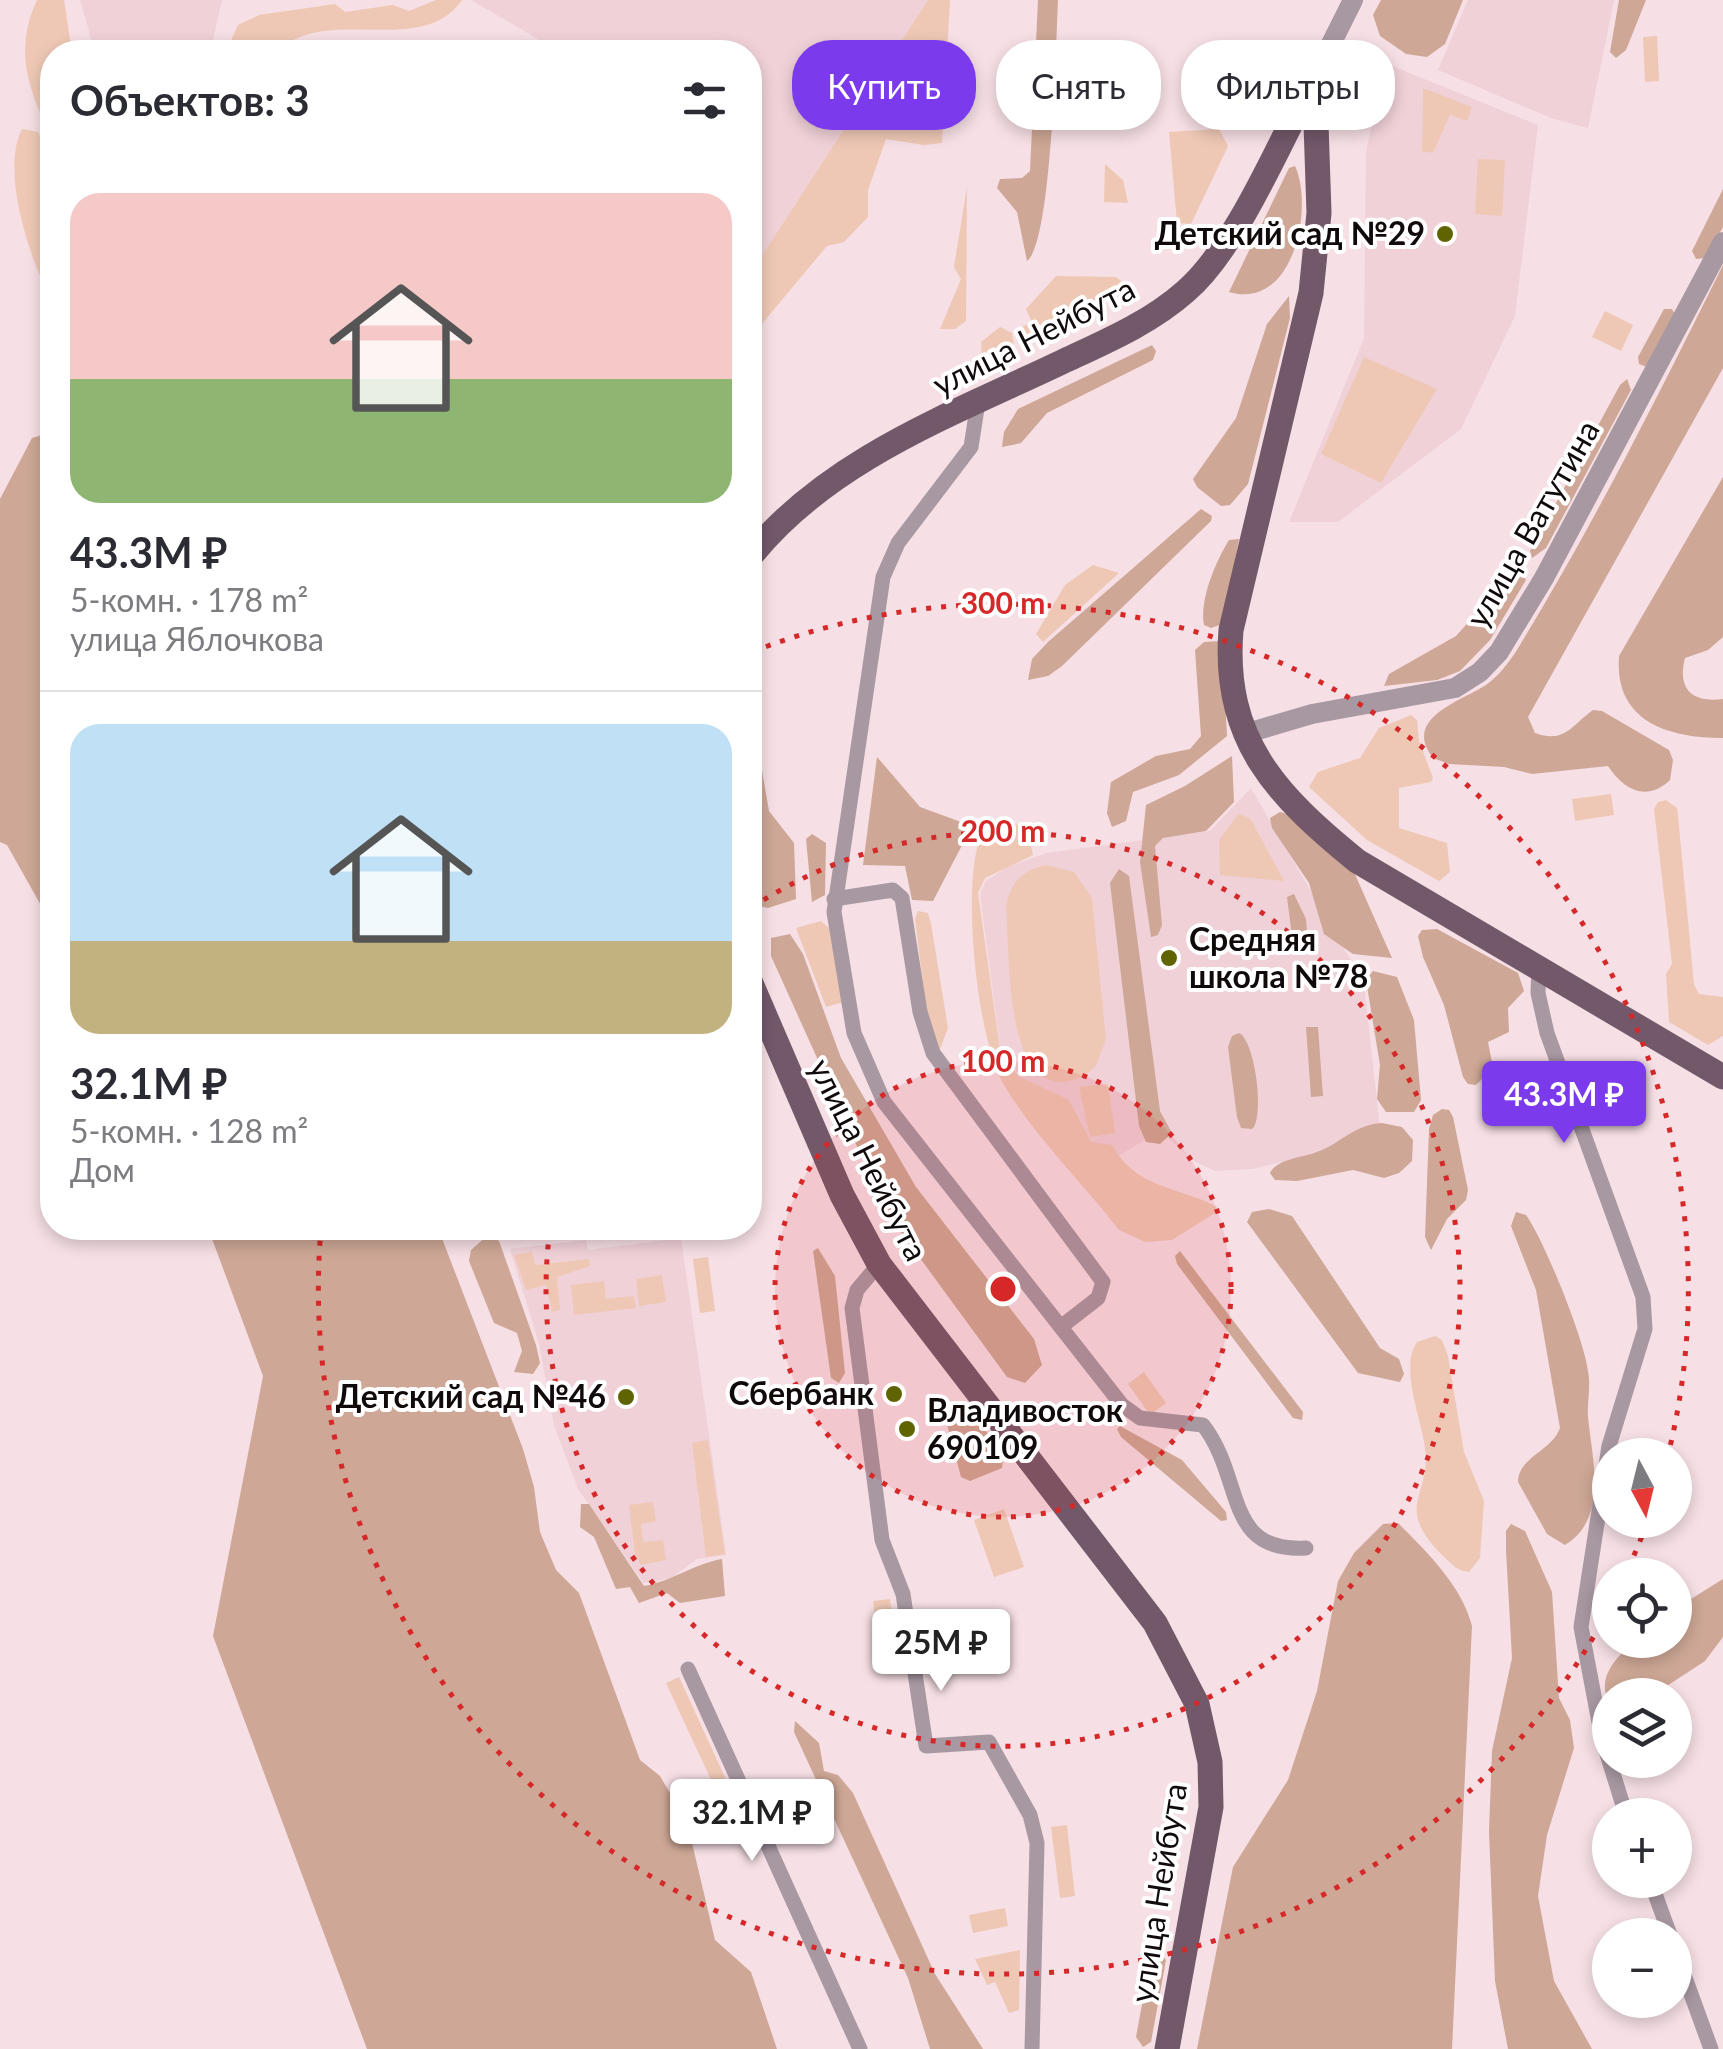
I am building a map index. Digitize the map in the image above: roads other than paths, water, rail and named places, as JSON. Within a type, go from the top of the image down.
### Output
[{"type":"main road","name":"улица Нейбута","points":[[762,541],[822,486],[978,402],[1142,322],[1195,283],[1235,225],[1286,130]]},
{"type":"main road","name":"улица Нейбута","points":[[1244,734],[1231,696],[1231,630],[1311,293],[1319,213],[1317,130]]},
{"type":"main road","points":[[1244,734],[1272,780],[1317,828],[1358,861],[1723,1077]]},
{"type":"main road","name":"улица Нейбута","points":[[762,1010],[842,1195],[879,1264],[1155,1623],[1197,1704],[1210,1762],[1211,1807],[1168,2049]]},
{"type":"street","name":"улица Нейбута","points":[[1333,40],[1353,0]]},
{"type":"street","name":"улица Ватутина","points":[[1244,734],[1312,714],[1440,692],[1480,672],[1499,652],[1544,578],[1723,242]]},
{"type":"street","points":[[978,402],[971,448],[898,542],[883,577],[850,822],[834,898],[854,1033],[884,1102],[1132,1415],[1203,1425],[1216,1441],[1249,1531],[1272,1548],[1306,1548]]},
{"type":"street","points":[[834,898],[893,890],[902,898],[920,1012],[933,1053],[1103,1282],[1098,1298],[1062,1326]]},
{"type":"street","points":[[1539,967],[1538,993],[1547,1032],[1643,1296],[1646,1321],[1608,1446],[1581,1627],[1602,1738],[1621,1798]]},
{"type":"street","points":[[879,1264],[858,1290],[852,1308],[882,1540],[904,1594],[926,1746],[989,1742],[1030,1815],[1038,1857],[1032,2049]]},
{"type":"street","points":[[688,1669],[860,2049]]},
{"type":"street","points":[[1692,1997],[1711,2049]]},
{"type":"place","name":"Детский сад №29","points":[[1445,234]]},
{"type":"place","name":"Средняя школа №78","points":[[1169,958]]},
{"type":"place","name":"Сбербанк","points":[[894,1394]]},
{"type":"place","name":"Детский сад №46","points":[[626,1397]]},
{"type":"place","name":"Владивосток 690109","points":[[907,1429]]}]
